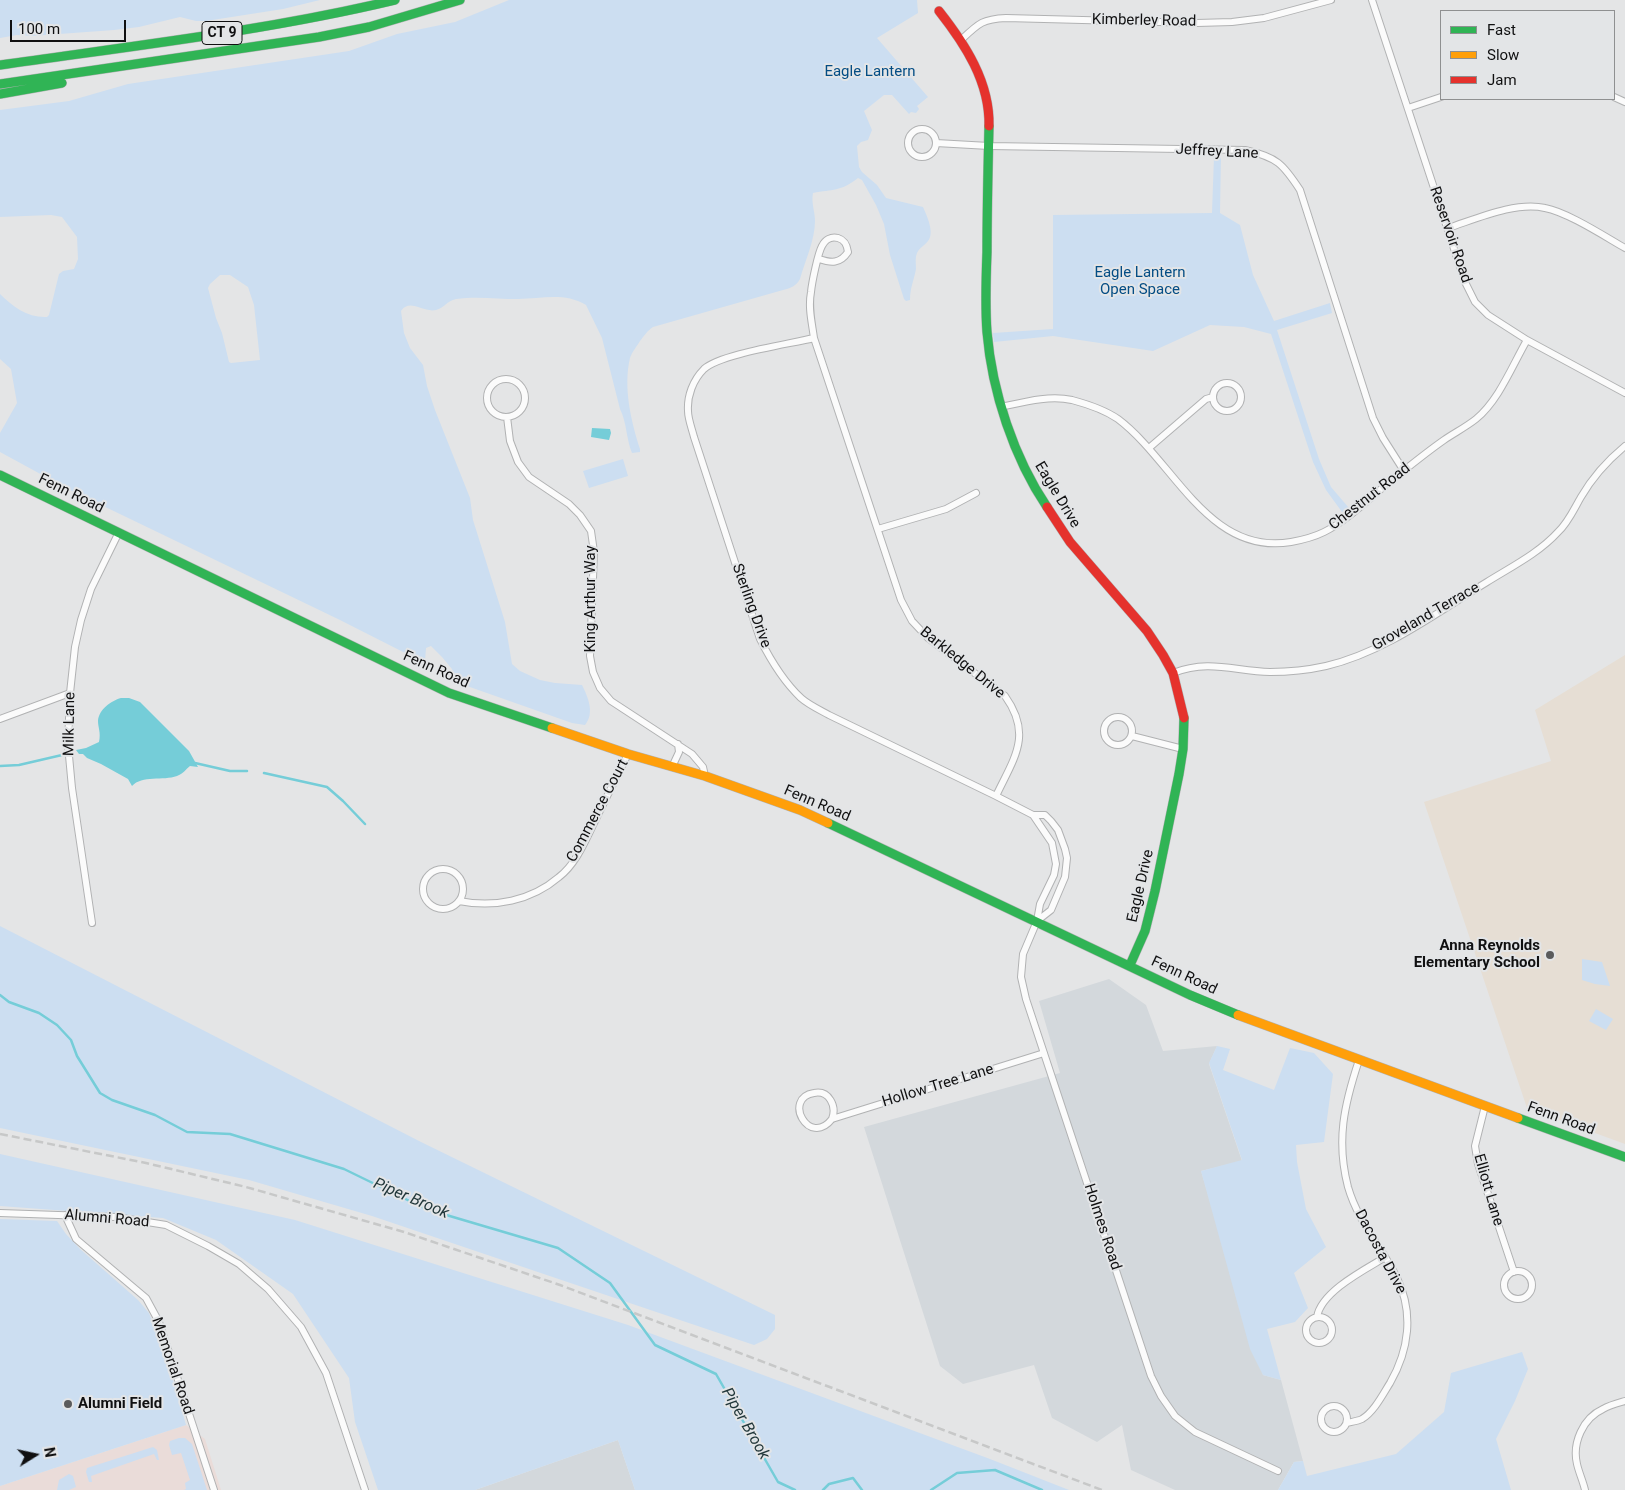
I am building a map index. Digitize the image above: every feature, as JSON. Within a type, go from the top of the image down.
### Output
[{"type":"main road","name":"CT 9","points":[[0,65],[280,25],[395,0]]},
{"type":"main road","name":"CT 9","points":[[0,84],[340,33],[402,18],[460,0]]},
{"type":"main road","name":"Eagle Drive","points":[[939,12],[962,39],[977,67],[985,92],[989,119],[987,332],[993,373],[1011,438],[1038,494],[1070,542],[1147,631],[1163,655],[1173,673],[1184,719],[1183,749],[1156,891],[1146,931],[1130,966]]},
{"type":"main road","points":[[0,94],[115,74],[158,61]]},
{"type":"main road","name":"Fenn Road","points":[[0,475],[449,693],[628,754],[705,776],[767,798],[829,823],[1190,995],[1358,1060],[1625,1157]]},
{"type":"street","name":"Kimberley Road","points":[[962,39],[975,27],[989,19],[1232,22],[1264,18],[1331,0]]},
{"type":"street","name":"Reservoir Road","points":[[1372,0],[1465,282],[1475,302],[1488,315],[1526,340],[1625,393]]},
{"type":"street","points":[[1408,108],[1440,97]]},
{"type":"street","points":[[921,129],[930,131],[936,143],[934,152],[926,157],[916,156],[909,150],[908,145],[910,136],[916,130],[921,129]]},
{"type":"street","name":"Jeffrey Lane","points":[[936,143],[989,146],[1245,150],[1264,154],[1277,161],[1289,173],[1300,190],[1373,418],[1404,471]]},
{"type":"street","points":[[1448,228],[1525,206],[1546,208],[1564,214],[1625,248]]},
{"type":"street","name":"Barkledge Drive","points":[[819,259],[837,262],[844,259],[848,252],[847,245],[842,239],[835,237],[827,239],[821,246],[810,292],[810,311],[814,338],[901,600],[912,621],[928,638],[1005,696],[1014,709],[1019,721],[1020,737],[1017,753],[996,796]]},
{"type":"street","name":"Sterling Drive","points":[[814,338],[723,359],[705,368],[696,379],[691,390],[688,412],[694,437],[760,639],[772,664],[802,699],[829,715],[1033,815],[1045,816],[1051,821],[1062,838],[1067,858],[1065,877],[1051,910],[1037,922]]},
{"type":"street","name":"Chestnut Road","points":[[1001,407],[1049,399],[1071,400],[1096,408],[1116,418],[1149,448],[1202,510],[1220,526],[1237,535],[1255,541],[1277,544],[1300,540],[1324,532],[1443,441],[1476,419],[1496,394],[1526,340]]},
{"type":"street","points":[[505,378],[516,381],[521,385],[525,395],[523,407],[513,416],[507,417],[494,413],[488,402],[489,389],[493,384],[505,378]]},
{"type":"street","points":[[1226,383],[1235,385],[1240,393],[1237,406],[1230,410],[1217,407],[1213,397],[1218,386],[1226,383]]},
{"type":"street","points":[[1149,448],[1206,399],[1213,397]]},
{"type":"street","name":"King Arthur Way","points":[[507,417],[510,441],[518,462],[529,477],[570,504],[591,531],[594,552],[590,656],[593,672],[600,688],[611,701],[678,744],[699,760],[705,776]]},
{"type":"street","name":"Groveland Terrace","points":[[1173,673],[1198,665],[1217,665],[1269,672],[1297,671],[1327,665],[1356,656],[1384,644],[1415,627],[1540,548],[1559,532],[1595,476],[1625,446]]},
{"type":"street","points":[[878,529],[946,509],[976,493]]},
{"type":"street","name":"Milk Lane","points":[[92,923],[72,788],[68,745],[70,693],[75,647],[81,620],[91,589],[119,532]]},
{"type":"street","points":[[0,719],[70,693]]},
{"type":"street","points":[[1114,718],[1123,718],[1130,723],[1132,736],[1126,743],[1118,746],[1114,745],[1107,739],[1104,731],[1105,726],[1107,722],[1114,718]]},
{"type":"street","points":[[1132,736],[1183,749]]},
{"type":"street","points":[[672,767],[679,752],[678,744]]},
{"type":"street","name":"Commerce Court","points":[[458,901],[478,904],[502,903],[533,894],[560,877],[578,855],[628,754]]},
{"type":"street","name":"Sterling Drive","points":[[1033,815],[1052,843],[1056,864],[1054,874],[1040,904],[1037,922]]},
{"type":"street","name":"Commerce Court","points":[[442,869],[454,873],[461,883],[461,895],[458,901],[454,906],[441,909],[429,904],[423,892],[426,879],[430,874],[442,869]]},
{"type":"street","name":"Holmes Road","points":[[1037,922],[1023,954],[1021,977],[1026,999],[1150,1372],[1161,1396],[1175,1416],[1195,1432],[1278,1471]]},
{"type":"street","name":"Hollow Tree Lane","points":[[832,1119],[833,1103],[826,1095],[811,1093],[802,1100],[800,1115],[802,1120],[811,1127],[823,1126],[832,1119],[1044,1053]]},
{"type":"street","name":"Dacosta Drive","points":[[1347,1423],[1346,1414],[1341,1407],[1332,1406],[1324,1410],[1322,1414],[1321,1422],[1323,1426],[1330,1431],[1338,1432],[1347,1423],[1362,1419],[1373,1407],[1399,1368],[1406,1344],[1408,1322],[1406,1300],[1397,1277],[1356,1209],[1348,1187],[1343,1158],[1342,1128],[1346,1098],[1358,1060]]},
{"type":"street","name":"Elliott Lane","points":[[1485,1106],[1475,1146],[1478,1164],[1514,1272]]},
{"type":"street","name":"Alumni Road","points":[[0,1213],[116,1217],[166,1225],[239,1264],[268,1290],[301,1327],[326,1373],[365,1490]]},
{"type":"street","name":"Memorial Road","points":[[64,1215],[76,1239],[146,1298],[159,1322],[214,1490]]},
{"type":"street","points":[[1318,1316],[1318,1309],[1329,1296],[1350,1278],[1384,1258]]},
{"type":"street","points":[[1514,1272],[1524,1273],[1531,1281],[1530,1291],[1523,1298],[1514,1298],[1506,1292],[1506,1279],[1514,1272]]},
{"type":"street","points":[[1318,1316],[1326,1318],[1331,1325],[1332,1333],[1330,1337],[1319,1343],[1311,1340],[1306,1332],[1308,1324],[1313,1318],[1318,1316]]},
{"type":"street","points":[[1585,1490],[1577,1463],[1576,1446],[1580,1431],[1590,1418],[1602,1409],[1625,1401]]},
{"type":"shaded area","name":"Anna Reynolds Elementary School","points":[[1625,655],[1625,1144],[1527,1108],[1424,802],[1551,761],[1535,710]]},
{"type":"shaded area","points":[[1109,979],[1146,1005],[1163,1051],[1217,1046],[1209,1064],[1242,1161],[1201,1171],[1263,1375],[1281,1380],[1303,1461],[1294,1462],[1278,1490],[1175,1490],[1131,1470],[1122,1425],[1097,1442],[1052,1418],[1034,1365],[963,1384],[940,1366],[864,1127],[1060,1073],[1039,1001]]},
{"type":"shaded area","points":[[186,1425],[205,1439],[221,1490],[0,1490],[0,1486]]},
{"type":"shaded area","points":[[618,1440],[635,1490],[475,1490]]},
{"type":"green space","points":[[0,0],[320,0],[283,9],[206,21],[196,21],[180,17],[139,27],[114,30],[32,36],[17,35],[0,38]]},
{"type":"green space","name":"Eagle Lantern","points":[[509,0],[917,0],[918,13],[877,38],[928,97],[917,106],[919,109],[916,113],[911,112],[909,114],[892,95],[884,95],[864,111],[872,130],[868,140],[861,142],[857,146],[859,167],[877,185],[886,198],[923,207],[928,220],[931,234],[927,243],[919,249],[916,255],[916,269],[910,300],[906,301],[904,299],[890,255],[884,224],[862,180],[858,178],[841,188],[813,193],[815,221],[813,236],[800,279],[795,285],[653,327],[640,341],[630,358],[627,381],[629,404],[640,449],[640,452],[632,453],[602,338],[586,305],[561,297],[518,299],[471,298],[453,300],[436,310],[408,306],[401,311],[404,333],[410,348],[423,365],[427,386],[435,410],[470,498],[473,520],[505,622],[512,664],[520,671],[540,680],[582,685],[590,710],[590,715],[585,725],[572,723],[467,686],[455,679],[452,669],[431,646],[426,648],[425,661],[411,656],[68,489],[0,452],[0,433],[17,403],[11,369],[0,359],[0,294],[27,314],[47,317],[59,274],[63,271],[74,269],[78,259],[77,237],[62,217],[51,215],[0,217],[0,110],[69,101],[128,84],[349,51],[397,34],[455,22]],"holes":[[[220,275],[230,275],[248,287],[254,305],[260,360],[229,362],[208,288]]]},
{"type":"green space","name":"Eagle Lantern Open Space","points":[[1221,155],[1220,213],[1240,225],[1253,275],[1274,321],[1330,303],[1332,313],[1277,330],[1319,459],[1331,487],[1349,508],[1342,512],[1326,490],[1313,462],[1271,334],[1244,327],[1210,325],[1153,351],[1053,336],[994,342],[993,333],[1053,329],[1053,215],[1212,213],[1214,156]]},
{"type":"green space","points":[[623,459],[628,476],[589,488],[583,471]]},
{"type":"green space","points":[[0,926],[421,1142],[775,1315],[775,1329],[767,1339],[754,1345],[372,1216],[249,1180],[0,1128]]},
{"type":"green space","points":[[1582,959],[1602,962],[1610,986],[1582,980]]},
{"type":"green space","points":[[1596,1009],[1613,1019],[1606,1030],[1589,1021]]},
{"type":"green space","points":[[1217,1046],[1230,1049],[1223,1070],[1274,1090],[1290,1048],[1314,1053],[1333,1074],[1324,1142],[1296,1145],[1297,1162],[1306,1209],[1326,1247],[1294,1273],[1308,1308],[1295,1322],[1267,1329],[1281,1380],[1263,1375],[1250,1349],[1201,1171],[1242,1160],[1209,1063]]},
{"type":"green space","points":[[0,1154],[295,1220],[628,1325],[1069,1490],[635,1490],[618,1440],[475,1490],[378,1490],[355,1422],[349,1378],[293,1294],[216,1240],[163,1218],[0,1206]]},
{"type":"green space","name":"Alumni Field","points":[[0,1219],[57,1221],[80,1249],[138,1300],[149,1313],[171,1373],[186,1425],[0,1486]]},
{"type":"green space","points":[[1522,1352],[1528,1369],[1496,1439],[1511,1490],[1278,1490],[1294,1462],[1303,1461],[1307,1476],[1396,1454],[1444,1412],[1451,1373]]},
{"type":"green space","points":[[185,1438],[192,1444],[207,1490],[184,1490],[186,1489],[185,1483],[190,1480],[181,1453],[172,1455],[169,1445],[170,1441]]},
{"type":"green space","points":[[153,1447],[157,1450],[159,1460],[157,1460],[154,1454],[91,1476],[92,1482],[89,1482],[86,1472],[87,1468]]},
{"type":"green space","points":[[69,1474],[73,1476],[76,1487],[69,1490],[57,1490],[59,1480]]},
{"type":"water","points":[[592,428],[610,429],[609,440],[591,437]]},
{"type":"water","points":[[129,698],[140,702],[189,751],[198,767],[190,766],[177,776],[141,780],[132,786],[128,779],[87,758],[83,754],[79,754],[76,750],[99,742],[98,721],[103,709],[113,701]]},
{"type":"waterway","points":[[0,766],[19,765],[62,755]]},
{"type":"waterway","points":[[195,763],[230,771],[247,771]]},
{"type":"waterway","points":[[264,773],[327,787],[365,824]]},
{"type":"waterway","name":"Piper Brook","points":[[0,995],[9,1002],[39,1013],[57,1025],[71,1040],[77,1056],[100,1093],[112,1100],[155,1115],[187,1132],[230,1134],[344,1169],[426,1209],[558,1248],[610,1283],[655,1345],[716,1374],[778,1482],[795,1490]]},
{"type":"waterway","name":"Piper Brook","points":[[931,1490],[957,1473],[995,1470],[1042,1490]]},
{"type":"waterway","name":"Piper Brook","points":[[823,1490],[829,1484],[853,1478],[862,1490]]},
{"type":"railway","points":[[0,1134],[146,1163],[246,1187],[404,1232],[560,1285],[1102,1490]]},
{"type":"traffic: fast","points":[[0,65],[297,21],[395,0]]},
{"type":"traffic: fast","points":[[0,84],[319,37],[369,27],[460,0]]},
{"type":"traffic: fast","points":[[0,94],[62,83]]},
{"type":"traffic: fast","points":[[989,126],[986,302],[990,355],[999,401],[1006,424],[1024,467],[1047,507]]},
{"type":"traffic: fast","points":[[0,475],[449,693],[552,728]]},
{"type":"traffic: fast","points":[[1130,965],[1145,931],[1155,891],[1179,774],[1183,749],[1184,718]]},
{"type":"traffic: fast","points":[[828,823],[1190,995],[1238,1015]]},
{"type":"traffic: fast","points":[[1518,1118],[1625,1157]]},
{"type":"traffic: slow","points":[[552,728],[628,754],[705,776],[800,810],[828,823]]},
{"type":"traffic: slow","points":[[1238,1015],[1518,1118]]},
{"type":"traffic: jam","points":[[939,11],[967,50],[974,64],[985,94],[989,126]]},
{"type":"traffic: jam","points":[[1047,507],[1070,542],[1147,631],[1163,655],[1173,673],[1184,718]]},
{"type":"place","name":"Anna Reynolds Elementary School","points":[[1550,955]]},
{"type":"place","name":"Alumni Field","points":[[68,1404]]}]
